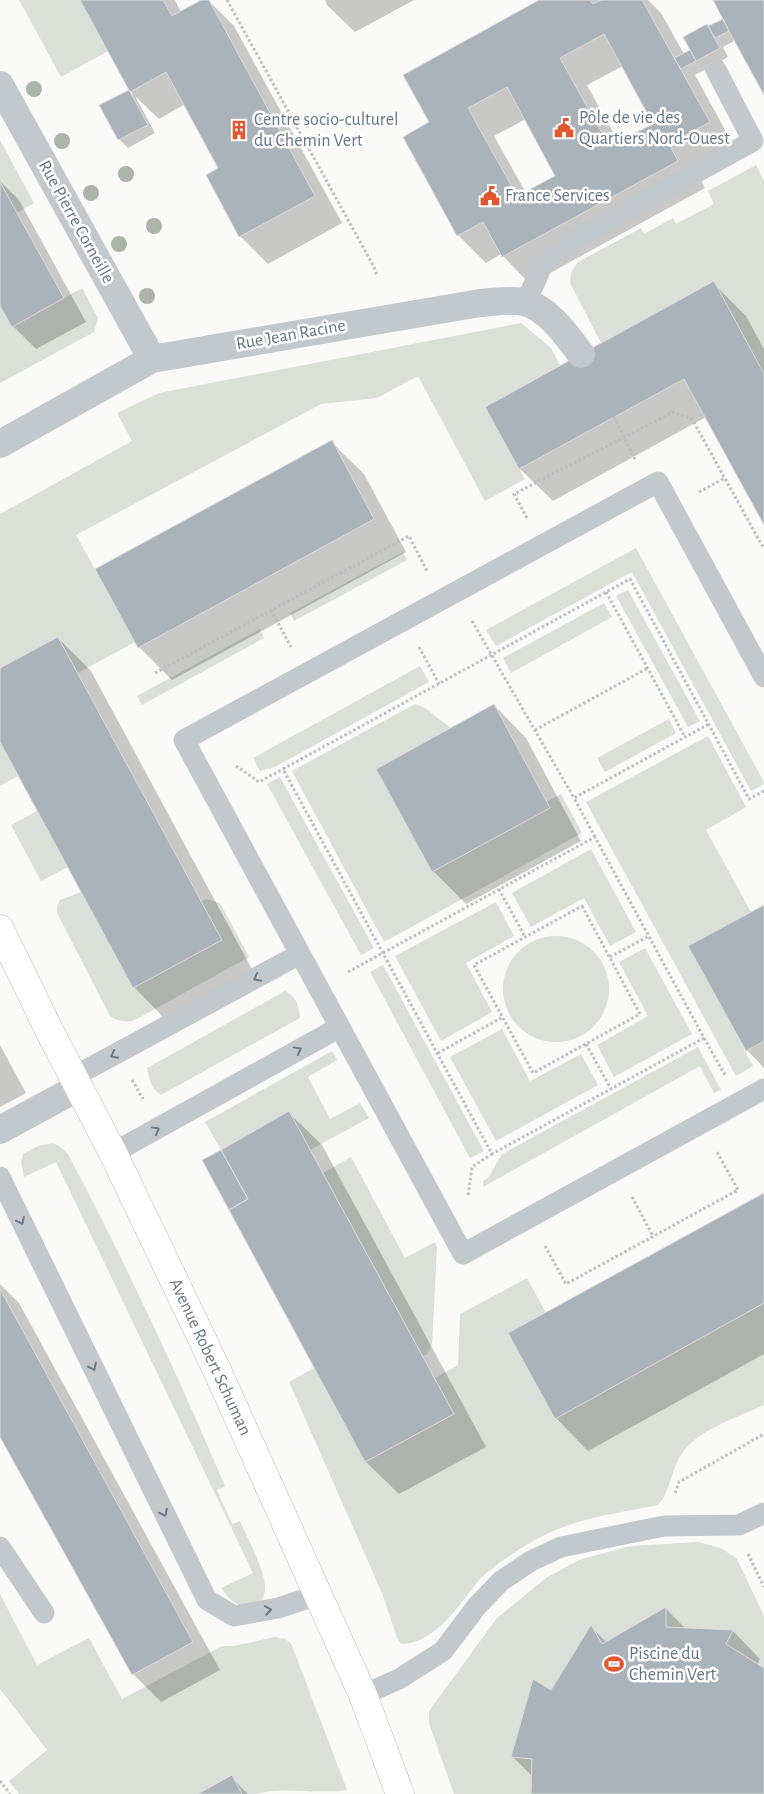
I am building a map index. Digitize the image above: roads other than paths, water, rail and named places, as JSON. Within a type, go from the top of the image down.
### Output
[{"type":"street","name":"Rue Pierre Corneille","points":[[0,85],[152,359]]},
{"type":"street","name":"Rue Jean Racine","points":[[0,444],[152,359],[480,302],[512,300],[526,302]]},
{"type":"street","points":[[526,302],[542,311],[562,330],[581,354]]},
{"type":"street","name":"Avenue Robert Schuman","points":[[0,929],[76,1082],[114,1153],[216,1368],[362,1695],[400,1794]]},
{"type":"street","points":[[0,1130],[76,1082]]},
{"type":"lane","points":[[526,302],[542,266],[572,241],[753,140],[715,68]]},
{"type":"lane","points":[[764,677],[658,482],[184,740],[462,1254],[764,1089]]},
{"type":"lane","points":[[76,1082],[300,954]]},
{"type":"lane","points":[[114,1153],[340,1027]]},
{"type":"lane","points":[[0,1177],[207,1600],[234,1616],[278,1608],[318,1595]]},
{"type":"lane","points":[[362,1695],[400,1679],[443,1651],[477,1606],[501,1581],[531,1561],[561,1547],[664,1526],[739,1525],[764,1513]]},
{"type":"lane","points":[[0,1547],[44,1613]]},
{"type":"place","name":"Pôle de vie des Quartiers Nord-Ouest","points":[[564,128]]},
{"type":"place","name":"Centre socio-culturel du Chemin Vert","points":[[239,130]]},
{"type":"place","name":"France Services","points":[[490,196]]},
{"type":"place","name":"Piscine du Chemin Vert","points":[[614,1664]]}]
